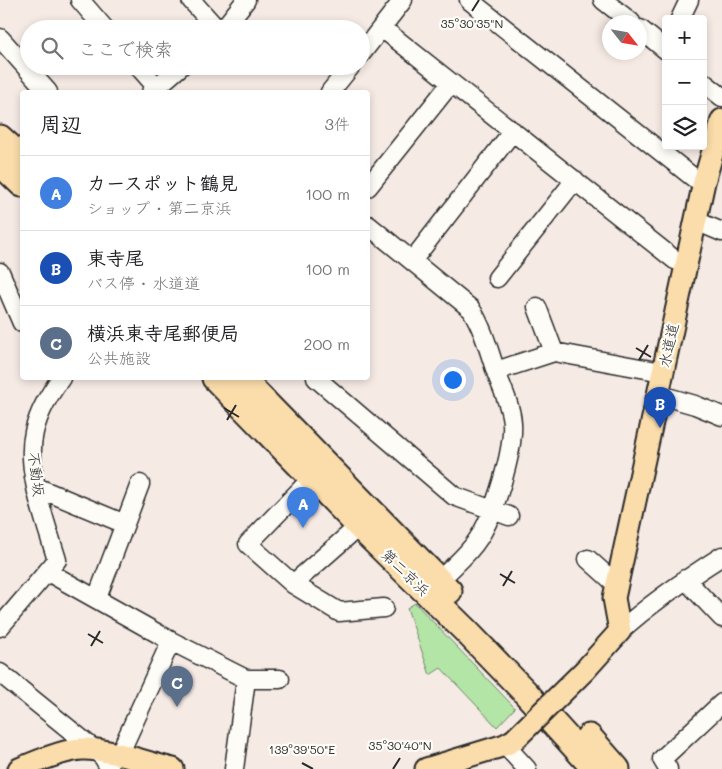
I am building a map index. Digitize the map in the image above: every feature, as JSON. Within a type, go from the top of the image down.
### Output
[{"type":"highway","points":[[0,138],[20,156]]},
{"type":"highway","points":[[0,163],[20,182]]},
{"type":"highway","name":"第二京浜","points":[[217,380],[359,526],[511,677],[595,769]]},
{"type":"highway","name":"第二京浜","points":[[243,380],[532,674],[617,769]]},
{"type":"main road","name":"水道道","points":[[620,631],[614,598],[704,182],[722,120]]},
{"type":"main road","points":[[426,769],[455,765],[509,743],[585,670],[620,631]]},
{"type":"main road","points":[[19,769],[42,759],[81,749],[95,750],[114,762],[172,769]]},
{"type":"street","points":[[80,0],[97,20]]},
{"type":"street","points":[[191,0],[209,20]]},
{"type":"street","points":[[230,20],[246,0]]},
{"type":"street","points":[[370,43],[404,0]]},
{"type":"street","points":[[469,0],[694,178],[704,182]]},
{"type":"street","points":[[682,15],[689,0]]},
{"type":"street","points":[[606,1],[623,15]]},
{"type":"street","points":[[382,28],[675,260],[687,262]]},
{"type":"street","points":[[647,34],[662,46]]},
{"type":"street","points":[[0,38],[20,60]]},
{"type":"street","points":[[33,75],[46,90]]},
{"type":"street","points":[[144,75],[155,90]]},
{"type":"street","points":[[157,90],[172,75]]},
{"type":"street","points":[[332,90],[344,75]]},
{"type":"street","points":[[370,184],[451,83]]},
{"type":"street","points":[[707,85],[722,97]]},
{"type":"street","points":[[412,260],[513,130]]},
{"type":"street","points":[[497,278],[575,180]]},
{"type":"street","points":[[696,221],[722,232]]},
{"type":"street","points":[[370,227],[474,306],[512,422],[508,463],[479,538],[470,550],[439,581]]},
{"type":"street","points":[[0,272],[20,318]]},
{"type":"street","points":[[537,307],[554,352]]},
{"type":"street","points":[[496,371],[554,352],[662,372]]},
{"type":"street","name":"不動坂","points":[[48,572],[57,560],[36,487],[33,469],[33,434],[46,400],[60,380]]},
{"type":"street","points":[[318,380],[454,496],[509,516]]},
{"type":"street","points":[[657,394],[695,405],[722,416]]},
{"type":"street","points":[[313,477],[248,544],[293,584],[339,612],[384,608]]},
{"type":"street","points":[[97,598],[140,484]]},
{"type":"street","points":[[36,487],[125,524]]},
{"type":"street","points":[[293,584],[359,526]]},
{"type":"street","points":[[620,631],[641,611],[722,556]]},
{"type":"street","points":[[588,559],[617,585]]},
{"type":"street","points":[[0,627],[48,572],[171,641],[246,679],[280,679]]},
{"type":"street","points":[[686,579],[722,618]]},
{"type":"street","points":[[114,762],[171,641]]},
{"type":"street","points":[[0,673],[95,750]]},
{"type":"street","points":[[234,769],[246,679]]},
{"type":"street","points":[[668,769],[662,759],[722,703]]},
{"type":"street","points":[[509,743],[527,769]]},
{"type":"green space","points":[[415,603],[515,708],[497,727],[441,668],[430,675],[407,608]]},
{"type":"place","name":"東寺尾","points":[[660,428]]},
{"type":"place","name":"カースポット鶴見","points":[[303,528]]},
{"type":"place","name":"横浜東寺尾郵便局","points":[[177,707]]}]
